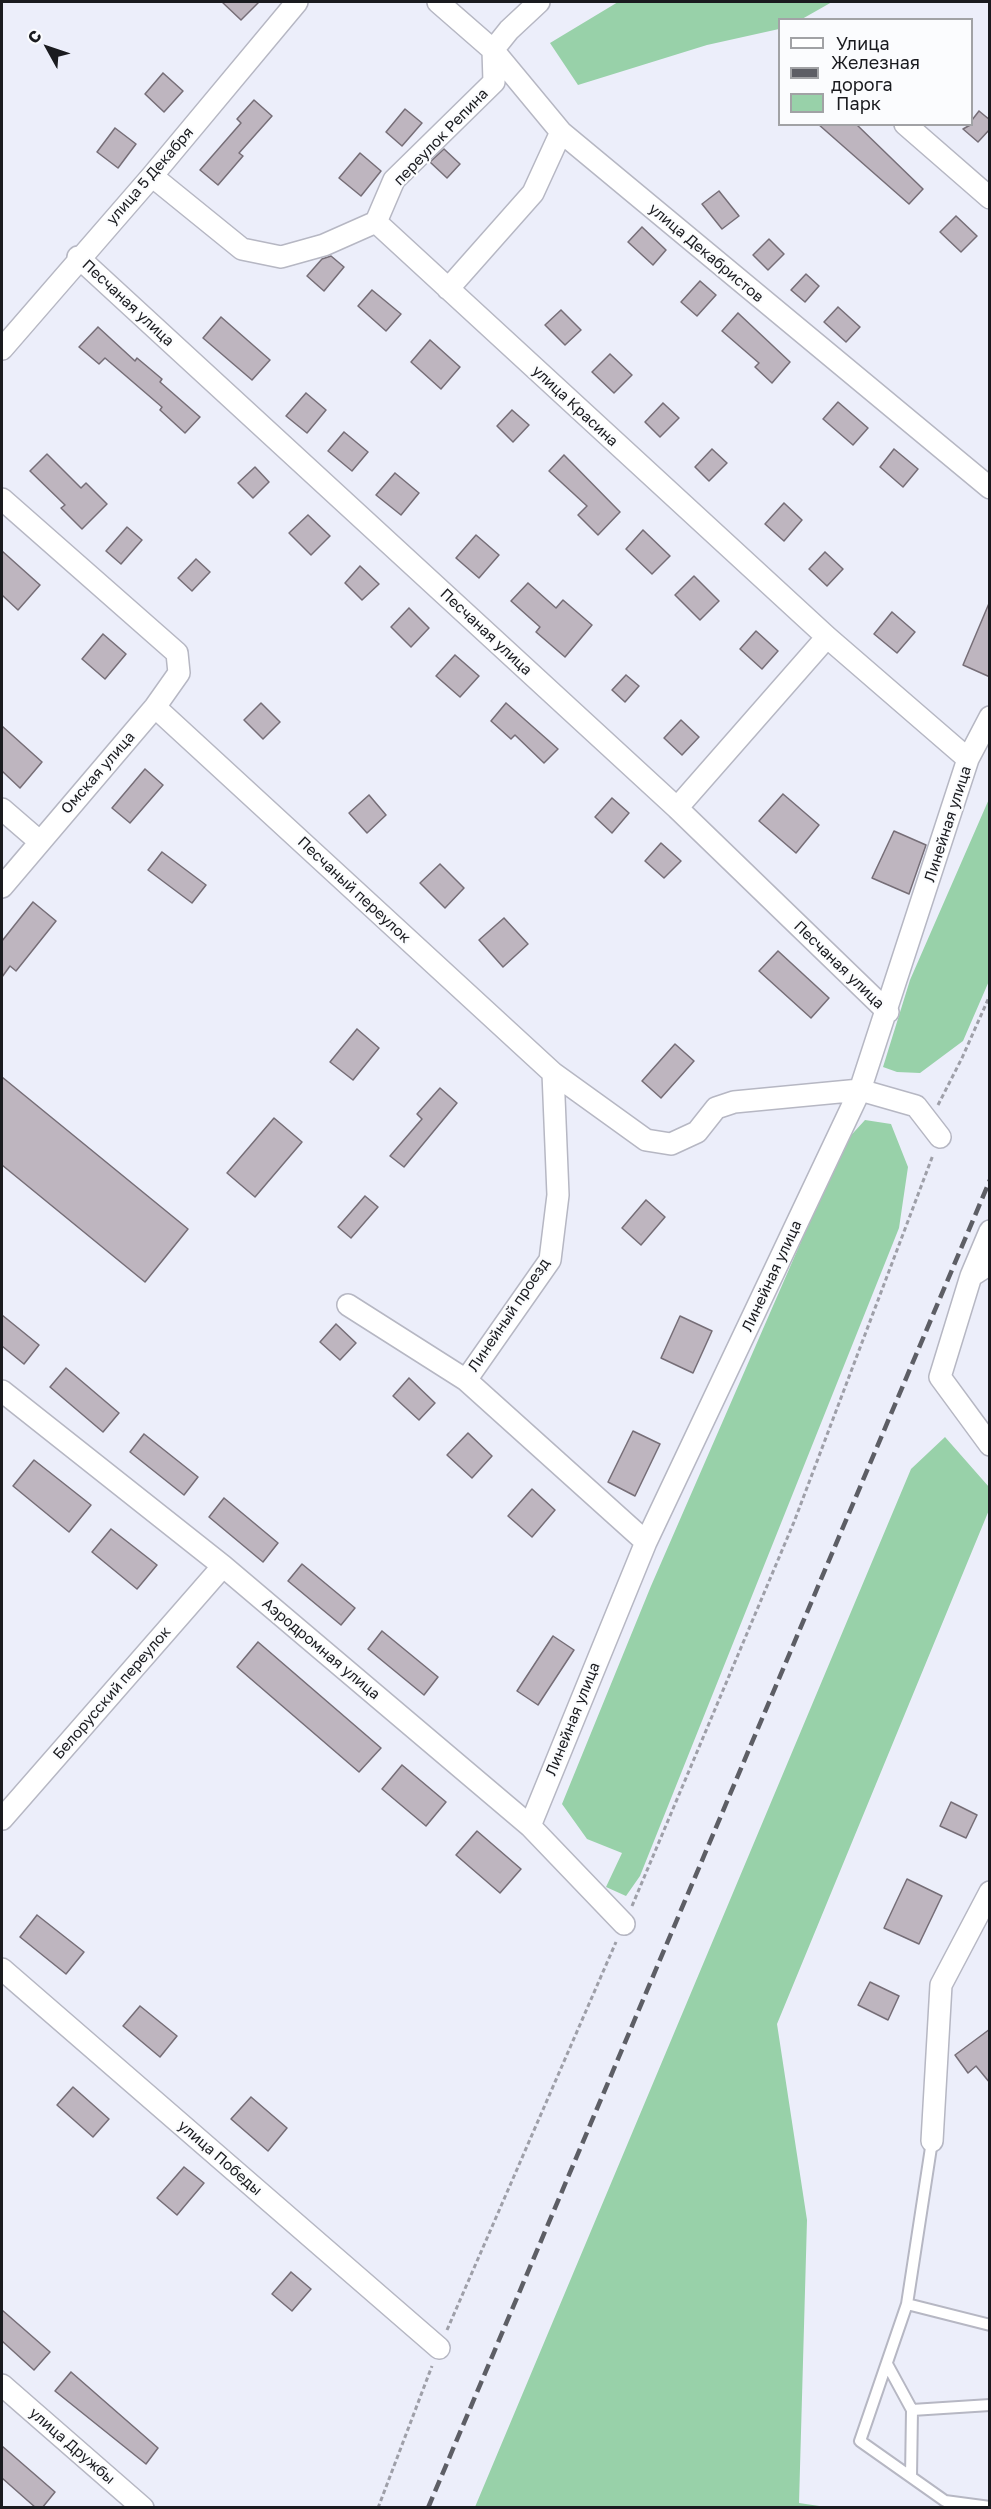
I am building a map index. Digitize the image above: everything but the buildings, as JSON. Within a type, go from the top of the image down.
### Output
[{"type":"street","name":"улица 5 Декабря","points":[[2,349],[78,257],[152,176],[297,2]]},
{"type":"street","name":"улица Декабристов","points":[[438,2],[493,50],[561,132],[990,488]]},
{"type":"street","points":[[493,50],[509,30],[539,2]]},
{"type":"street","name":"переулок Репина","points":[[376,222],[394,180],[494,82],[493,50]]},
{"type":"street","points":[[907,126],[990,198]]},
{"type":"street","points":[[448,289],[533,193],[561,132]]},
{"type":"street","points":[[152,176],[242,249],[281,257],[324,245],[376,222]]},
{"type":"street","name":"улица Красина","points":[[376,222],[828,637],[968,759]]},
{"type":"street","name":"Песчаная улица","points":[[78,257],[677,808],[888,1012]]},
{"type":"street","name":"Омская улица","points":[[2,499],[177,653],[179,673],[155,706],[2,887]]},
{"type":"street","points":[[677,808],[828,637]]},
{"type":"street","name":"Песчаный переулок","points":[[155,706],[553,1073]]},
{"type":"street","name":"Линейная улица","points":[[530,1826],[646,1542],[860,1090],[888,1012],[968,759],[990,717]]},
{"type":"street","points":[[2,809],[39,841]]},
{"type":"street","points":[[553,1073],[646,1140],[671,1144],[697,1132],[716,1108],[734,1102],[860,1090],[916,1106],[940,1137]]},
{"type":"street","name":"Линейный проезд","points":[[466,1380],[550,1260],[558,1195],[553,1073]]},
{"type":"street","points":[[990,1231],[970,1276],[940,1377],[990,1445]]},
{"type":"street","points":[[970,1276],[990,1264]]},
{"type":"street","name":"Линейный проезд","points":[[348,1305],[466,1380],[646,1542]]},
{"type":"street","name":"Аэродромная улица","points":[[2,1391],[224,1566],[530,1826],[624,1924]]},
{"type":"street","name":"Белорусский переулок","points":[[2,1819],[224,1566]]},
{"type":"street","points":[[932,2141],[941,1985],[990,1892]]},
{"type":"street","name":"улица Победы","points":[[2,1969],[439,2348]]},
{"type":"street","name":"улица Дружбы","points":[[2,2385],[143,2508]]},
{"type":"lane","points":[[932,2141],[907,2304],[860,2441],[945,2501],[990,2507]]},
{"type":"lane","points":[[907,2304],[990,2325]]},
{"type":"lane","points":[[886,2364],[912,2410],[911,2477]]},
{"type":"lane","points":[[912,2410],[990,2405]]},
{"type":"path","points":[[378,2508],[439,2348],[624,1924],[794,1522],[940,1137],[938,1105],[990,995]]},
{"type":"green space","points":[[618,2],[832,2],[804,18],[778,18],[778,29],[707,45],[578,85],[550,43]]},
{"type":"green space","points":[[989,799],[989,981],[963,1041],[920,1073],[897,1072],[883,1067],[910,980]]},
{"type":"green space","points":[[865,1120],[891,1124],[908,1167],[899,1228],[640,1876],[626,1896],[606,1887],[622,1853],[587,1839],[562,1804],[651,1586],[844,1143]]},
{"type":"green space","points":[[945,1437],[989,1487],[989,1510],[777,2024],[807,2220],[799,2503],[826,2507],[475,2507],[911,1469]]},
{"type":"railway","points":[[428,2508],[990,1180]]}]
